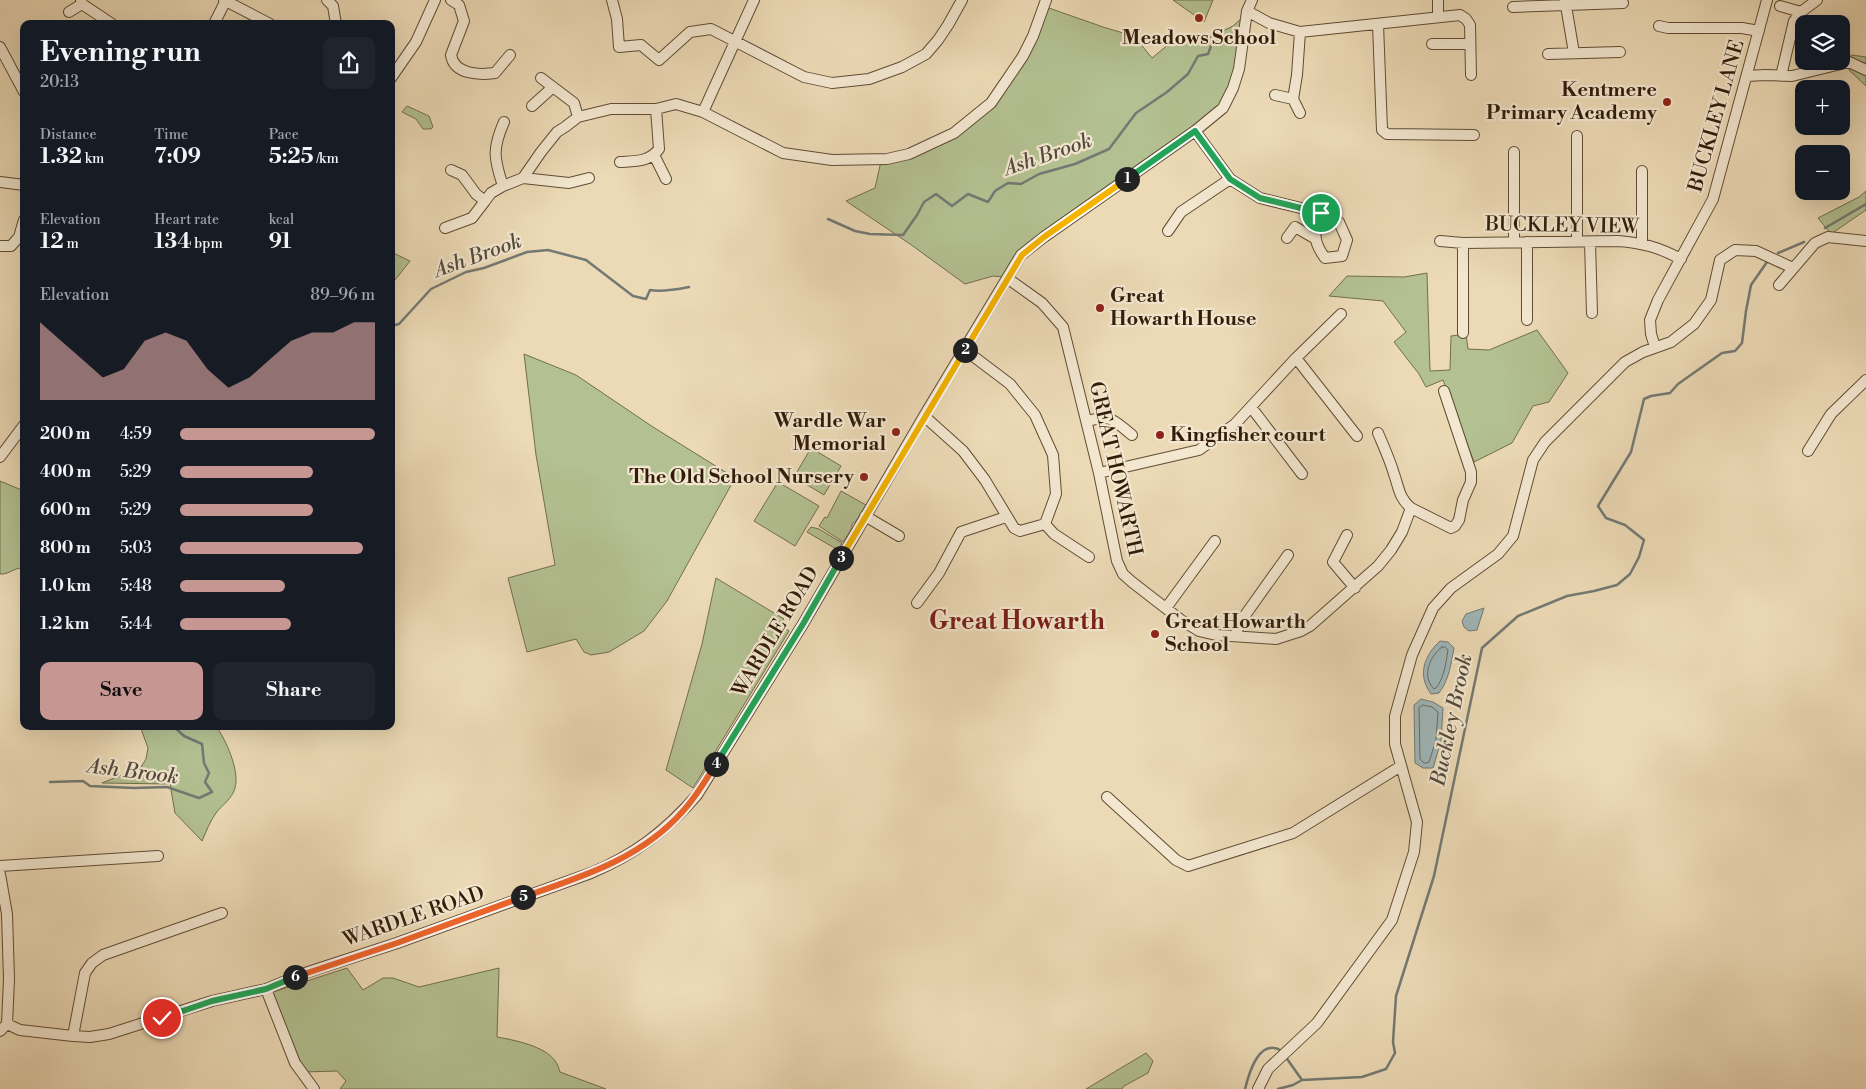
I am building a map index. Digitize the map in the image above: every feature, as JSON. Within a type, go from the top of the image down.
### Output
[{"type":"street","points":[[216,20],[225,0],[262,20]]},
{"type":"street","points":[[327,0],[333,6],[335,20]]},
{"type":"street","points":[[395,72],[416,42],[435,0]]},
{"type":"street","points":[[451,0],[459,4],[464,21],[451,56],[457,66],[470,74],[484,75],[495,73],[510,55]]},
{"type":"street","points":[[612,0],[617,19],[619,47],[641,45],[659,60],[690,32],[711,29],[804,77],[832,83],[869,79],[902,67],[926,54],[938,40],[962,0]]},
{"type":"street","points":[[703,112],[754,0]]},
{"type":"street","points":[[523,178],[540,152],[557,132],[578,117],[611,109],[656,109],[676,104],[703,112],[783,153],[832,160],[887,159],[909,154],[954,133],[991,103],[1023,56],[1033,36],[1046,0]]},
{"type":"street","name":"WARDLE ROAD","points":[[4,1027],[73,1036],[90,1037],[109,1034],[212,1001],[264,989],[305,973],[397,943],[591,873],[618,862],[650,841],[678,816],[696,795],[803,624],[924,416],[1022,255],[1032,245],[1195,131],[1223,108],[1233,88],[1239,69],[1247,11],[1252,0]]},
{"type":"street","points":[[1438,0],[1438,18]]},
{"type":"street","name":"BUCKLEY LANE","points":[[1655,347],[1651,334],[1650,320],[1658,300],[1713,199],[1767,0]]},
{"type":"street","points":[[1781,76],[1794,21],[1801,12],[1817,0]]},
{"type":"street","points":[[69,12],[81,2],[106,20]]},
{"type":"street","points":[[1514,7],[1565,2],[1622,3]]},
{"type":"street","points":[[1565,2],[1574,53]]},
{"type":"street","points":[[1780,6],[1801,12]]},
{"type":"street","points":[[1247,11],[1269,23],[1300,32],[1460,15],[1470,25],[1471,75]]},
{"type":"street","points":[[1378,24],[1382,130],[1387,134],[1474,135]]},
{"type":"street","points":[[1659,26],[1668,28],[1742,28],[1759,31]]},
{"type":"street","points":[[1300,32],[1294,100],[1300,113]]},
{"type":"street","points":[[1432,44],[1470,44]]},
{"type":"street","points":[[0,47],[20,84]]},
{"type":"street","points":[[1548,54],[1620,52]]},
{"type":"street","points":[[1746,76],[1792,76],[1849,62],[1865,68]]},
{"type":"street","points":[[541,78],[574,103],[578,117]]},
{"type":"street","points":[[532,106],[553,87]]},
{"type":"street","points":[[1275,95],[1294,100]]},
{"type":"street","points":[[620,162],[644,160],[654,155],[659,149],[656,109]]},
{"type":"street","points":[[503,186],[495,161],[496,140],[504,122]]},
{"type":"street","points":[[1195,131],[1230,179],[1260,198],[1321,213],[1339,222],[1347,240],[1342,256],[1325,258],[1316,246],[1315,231],[1321,213]]},
{"type":"street","points":[[1577,136],[1577,241]]},
{"type":"street","points":[[1514,152],[1514,242]]},
{"type":"street","points":[[654,155],[666,179]]},
{"type":"street","points":[[451,170],[462,175],[476,194],[485,201]]},
{"type":"street","points":[[1642,171],[1642,243]]},
{"type":"street","points":[[445,228],[472,218],[491,193],[523,178],[569,183],[589,178]]},
{"type":"street","points":[[1168,231],[1181,212],[1230,179]]},
{"type":"street","points":[[0,182],[20,184]]},
{"type":"street","points":[[1287,238],[1295,227],[1316,239]]},
{"type":"street","points":[[0,246],[10,246],[20,234]]},
{"type":"street","points":[[1779,286],[1815,243],[1828,237],[1866,241]]},
{"type":"street","name":"BUCKLEY VIEW","points":[[1440,241],[1463,243],[1618,241],[1642,243],[1665,251],[1680,259]]},
{"type":"street","points":[[1526,320],[1527,242]]},
{"type":"street","points":[[1590,242],[1592,313]]},
{"type":"street","points":[[1463,243],[1463,333]]},
{"type":"street","points":[[1258,1089],[1268,1069],[1317,1024],[1392,920],[1414,852],[1417,822],[1395,744],[1395,716],[1412,655],[1434,608],[1451,588],[1498,554],[1513,536],[1533,460],[1545,442],[1625,362],[1643,352],[1671,342],[1694,324],[1711,300],[1720,260],[1735,250],[1756,251],[1793,268]]},
{"type":"street","name":"GREAT HOWARTH","points":[[1007,278],[1042,303],[1063,328],[1087,421],[1117,561],[1123,574],[1181,620],[1199,630],[1236,636],[1276,639],[1302,631],[1321,618],[1378,566],[1402,532],[1411,508]]},
{"type":"street","points":[[1099,473],[1199,450],[1235,424],[1296,358],[1341,314]]},
{"type":"street","points":[[965,350],[1010,384],[1035,415],[1053,455],[1056,494],[1045,524]]},
{"type":"street","points":[[1296,358],[1357,436]]},
{"type":"street","points":[[1808,451],[1831,414],[1866,380]]},
{"type":"street","points":[[1378,433],[1395,475],[1399,492],[1405,502],[1411,508],[1451,528],[1455,526],[1459,520],[1463,500],[1471,482],[1470,466],[1444,391]]},
{"type":"street","points":[[1251,407],[1302,474]]},
{"type":"street","points":[[924,416],[963,451],[985,480],[1014,528],[1020,531],[1045,524]]},
{"type":"street","points":[[1087,421],[1109,418],[1132,435]]},
{"type":"street","points":[[0,457],[20,430]]},
{"type":"street","points":[[866,516],[899,536]]},
{"type":"street","points":[[917,603],[939,573],[961,532],[1006,517]]},
{"type":"street","points":[[1045,524],[1054,534],[1089,557]]},
{"type":"street","points":[[1347,536],[1333,562],[1355,588]]},
{"type":"street","points":[[1166,608],[1215,542]]},
{"type":"street","points":[[1236,636],[1241,620],[1288,555]]},
{"type":"street","points":[[1107,797],[1176,860],[1188,866],[1292,833],[1401,766]]},
{"type":"street","points":[[0,866],[158,856]]},
{"type":"street","points":[[0,874],[7,914],[8,979],[4,1027]]},
{"type":"street","points":[[73,1036],[84,973],[92,963],[103,955],[222,913]]},
{"type":"street","points":[[264,989],[295,1063],[314,1089]]},
{"type":"green space","points":[[1173,0],[1213,0],[1204,22]]},
{"type":"green space","points":[[1046,7],[1134,36],[1152,58],[1175,39],[1210,37],[1233,26],[1244,16],[1237,69],[1221,106],[1194,129],[1042,234],[1004,277],[993,276],[965,284],[846,201],[875,188],[881,161],[909,155],[993,104]]},
{"type":"green space","points":[[1851,55],[1866,57],[1866,86],[1849,70]]},
{"type":"green space","points":[[407,106],[429,116],[433,127],[431,129],[423,129],[416,119],[402,112]]},
{"type":"green space","points":[[1866,191],[1866,210],[1831,234],[1818,218],[1859,197]]},
{"type":"green space","points":[[395,254],[410,261],[395,280]]},
{"type":"green space","points":[[1427,273],[1430,371],[1450,370],[1451,336],[1466,334],[1468,349],[1489,350],[1537,330],[1568,373],[1549,402],[1533,406],[1512,443],[1474,462],[1443,380],[1426,387],[1419,374],[1394,342],[1406,332],[1383,301],[1329,296],[1347,276],[1404,277]]},
{"type":"green space","points":[[524,354],[576,375],[653,427],[735,478],[667,601],[644,631],[609,652],[591,655],[584,652],[576,639],[527,652],[508,578],[555,565],[536,455]]},
{"type":"green space","points":[[811,448],[841,466],[824,495],[794,477]]},
{"type":"green space","points":[[0,481],[20,489],[20,569],[0,574]]},
{"type":"green space","points":[[778,482],[819,506],[795,546],[754,521]]},
{"type":"green space","points":[[841,491],[866,505],[852,524],[852,528],[843,542],[819,526],[825,517],[827,518]]},
{"type":"green space","points":[[811,527],[819,529],[842,543],[838,550],[807,532]]},
{"type":"green space","points":[[716,578],[784,619],[780,624],[789,631],[693,788],[666,770],[702,644]]},
{"type":"green space","points":[[141,730],[218,730],[224,739],[236,773],[235,788],[229,799],[214,816],[202,841],[175,813],[170,784],[102,783],[141,767],[146,759],[148,748]]},
{"type":"green space","points":[[347,968],[363,990],[383,978],[393,978],[419,987],[499,968],[497,1037],[520,1042],[544,1051],[557,1064],[560,1072],[606,1089],[340,1089],[346,1081],[337,1071],[305,1072],[270,993]]},
{"type":"green space","points":[[1146,1053],[1153,1061],[1148,1073],[1124,1086],[1122,1089],[1086,1089]]},
{"type":"water","points":[[1484,608],[1477,630],[1469,631],[1464,627],[1462,621],[1466,614]]},
{"type":"water","points":[[1440,641],[1448,642],[1454,648],[1445,683],[1439,693],[1431,694],[1424,680],[1424,666],[1426,659]]},
{"type":"water","points":[[1421,699],[1433,702],[1443,708],[1441,741],[1433,768],[1423,768],[1415,763],[1414,705]]},
{"type":"waterway","name":"Ash Brook","points":[[828,219],[855,231],[870,234],[903,235],[924,202],[936,194],[952,206],[968,194],[988,202],[995,191],[1008,183],[1021,184],[1039,174],[1075,164],[1109,149],[1136,113],[1167,92],[1188,74],[1198,56],[1208,54],[1211,46]]},
{"type":"waterway","name":"Buckley Brook","points":[[1825,228],[1866,204]]},
{"type":"waterway","name":"Buckley Brook","points":[[1778,253],[1804,242]]},
{"type":"waterway","name":"Ash Brook","points":[[395,325],[399,324],[431,289],[466,272],[484,268],[527,252],[548,250],[586,260],[633,296],[646,299],[650,290],[689,287]]},
{"type":"waterway","name":"Buckley Brook","points":[[1285,1056],[1302,1080],[1362,1077],[1386,1069],[1395,1053],[1393,1042],[1396,996],[1434,876],[1482,648],[1518,616],[1567,596],[1617,585],[1630,574],[1639,557],[1644,540],[1625,525],[1606,518],[1598,506],[1631,452],[1644,399],[1670,393],[1678,384],[1722,353],[1735,351],[1742,343],[1751,285],[1767,262]]},
{"type":"waterway","name":"Ash Brook","points":[[50,782],[83,781],[90,786],[167,787],[199,798],[212,792],[205,782],[209,773],[204,763],[202,744],[184,736],[177,730]]},
{"type":"waterway","name":"Buckley Brook","points":[[1245,1089],[1252,1066],[1261,1053],[1267,1049],[1274,1048],[1282,1051]]},
{"type":"waterway","points":[[1278,1089],[1293,1085],[1302,1080]]},
{"type":"place","name":"Meadows School","points":[[1199,18]]},
{"type":"place","name":"Kentmere Primary Academy","points":[[1667,102]]},
{"type":"place","name":"Great Howarth House","points":[[1100,308]]},
{"type":"place","name":"Wardle War Memorial","points":[[896,432]]},
{"type":"place","name":"Kingfisher court","points":[[1160,435]]},
{"type":"place","name":"The Old School Nursery","points":[[864,477]]},
{"type":"place","name":"Great Howarth School","points":[[1155,634]]},
{"type":"district","name":"Great Howarth","points":[[1017,621]]},
{"type":"route","points":[[162,1018],[237,994],[266,989],[305,973],[397,943],[579,878],[618,862],[650,841],[682,813],[696,795],[803,624],[924,416],[1022,255],[1032,245],[1195,131],[1230,179],[1260,198],[1321,213]]}]
